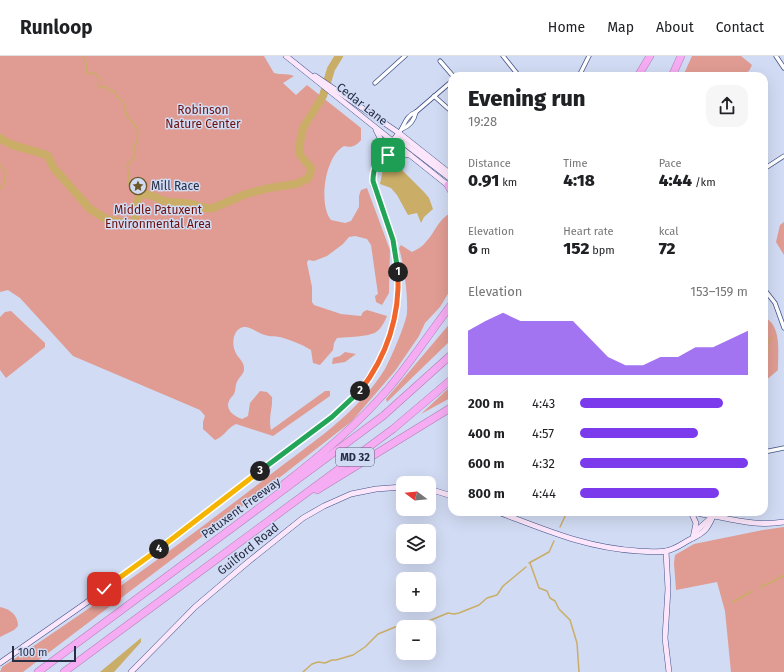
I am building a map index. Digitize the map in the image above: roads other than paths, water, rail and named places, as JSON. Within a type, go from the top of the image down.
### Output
[{"type":"highway","points":[[641,72],[651,56]]},
{"type":"highway","points":[[645,72],[651,56]]},
{"type":"highway","points":[[674,72],[681,56]]},
{"type":"highway","points":[[440,322],[448,310]]},
{"type":"highway","points":[[179,567],[310,464],[344,435],[388,389],[448,313]]},
{"type":"highway","name":"Patuxent Freeway","points":[[38,672],[383,416],[448,358]]},
{"type":"highway","name":"MD 32","points":[[64,672],[393,429],[448,382]]},
{"type":"highway","points":[[255,530],[290,509],[326,484],[448,409]]},
{"type":"main road","name":"Cedar Lane","points":[[286,56],[374,126],[398,135],[411,155],[448,183]]},
{"type":"main road","name":"Cedar Lane","points":[[297,65],[338,91],[448,172]]},
{"type":"main road","points":[[374,126],[383,144],[379,160]]},
{"type":"main road","points":[[0,663],[86,603],[332,417],[351,400],[368,381],[387,346],[394,322],[398,298],[396,253],[373,184],[373,172],[379,160],[398,135],[448,182]]},
{"type":"main road","points":[[379,160],[393,153],[411,155]]},
{"type":"main road","name":"Guilford Road","points":[[131,672],[195,607],[248,562],[304,518],[324,506],[351,494],[376,489],[396,488]]},
{"type":"main road","points":[[436,492],[448,495]]},
{"type":"main road","points":[[509,516],[586,544],[628,550],[666,551],[684,544],[700,535],[705,530],[713,516]]},
{"type":"main road","points":[[693,516],[696,523],[693,538]]},
{"type":"main road","points":[[695,532],[713,516]]},
{"type":"main road","points":[[713,516],[744,523],[760,524],[784,522]]},
{"type":"main road","points":[[666,551],[668,589],[665,644],[669,672]]},
{"type":"street","points":[[375,83],[405,56]]},
{"type":"street","points":[[503,56],[516,72]]},
{"type":"street","points":[[581,72],[589,56]]},
{"type":"street","points":[[776,56],[784,68]]},
{"type":"street","points":[[440,61],[450,72]]},
{"type":"street","points":[[398,135],[403,122],[410,114],[416,112],[448,84]]},
{"type":"street","points":[[434,96],[448,108]]},
{"type":"street","points":[[398,135],[415,118],[416,112]]},
{"type":"street","points":[[768,166],[784,156]]},
{"type":"street","points":[[768,294],[775,303],[784,328]]},
{"type":"street","points":[[768,451],[784,448]]},
{"type":"waterway","points":[[83,56],[87,65],[86,72],[88,74],[94,73],[100,78],[99,87],[101,88],[106,86],[109,90],[114,91],[117,97],[123,101],[127,116],[137,128],[137,142],[133,147],[135,156],[127,166],[129,184],[130,186],[138,188],[141,194]]},
{"type":"waterway","points":[[0,138],[10,144],[48,156],[53,167],[90,209],[106,219],[128,224],[133,223],[136,216],[137,202],[141,194],[151,195],[167,202],[186,203],[206,208],[213,208],[246,194],[269,188],[296,184],[307,179],[310,175],[311,168],[300,155],[299,148],[303,128],[323,96],[331,69],[339,56]]},
{"type":"waterway","points":[[180,106],[187,110]]},
{"type":"waterway","points":[[0,143],[4,142]]},
{"type":"waterway","points":[[0,165],[6,173],[4,184],[0,189]]},
{"type":"waterway","points":[[768,343],[772,337]]},
{"type":"waterway","points":[[560,527],[565,516]]},
{"type":"waterway","points":[[529,563],[549,552],[554,541]]},
{"type":"waterway","points":[[530,563],[539,588],[547,591],[550,598],[555,601],[559,609],[570,620],[577,643],[579,672]]},
{"type":"waterway","points":[[303,672],[312,664],[318,662],[325,663],[353,655],[365,647],[378,634],[405,623],[409,625],[431,620],[448,613],[459,613],[479,605],[487,598],[497,595],[503,586],[526,567]]},
{"type":"waterway","points":[[760,587],[784,575]]},
{"type":"waterway","points":[[733,602],[752,591]]},
{"type":"place","name":"Mill Race","points":[[138,186]]},
{"type":"park label","name":"Robinson Nature Center","points":[[203,117]]},
{"type":"park label","name":"Middle Patuxent Environmental Area","points":[[158,217]]}]
